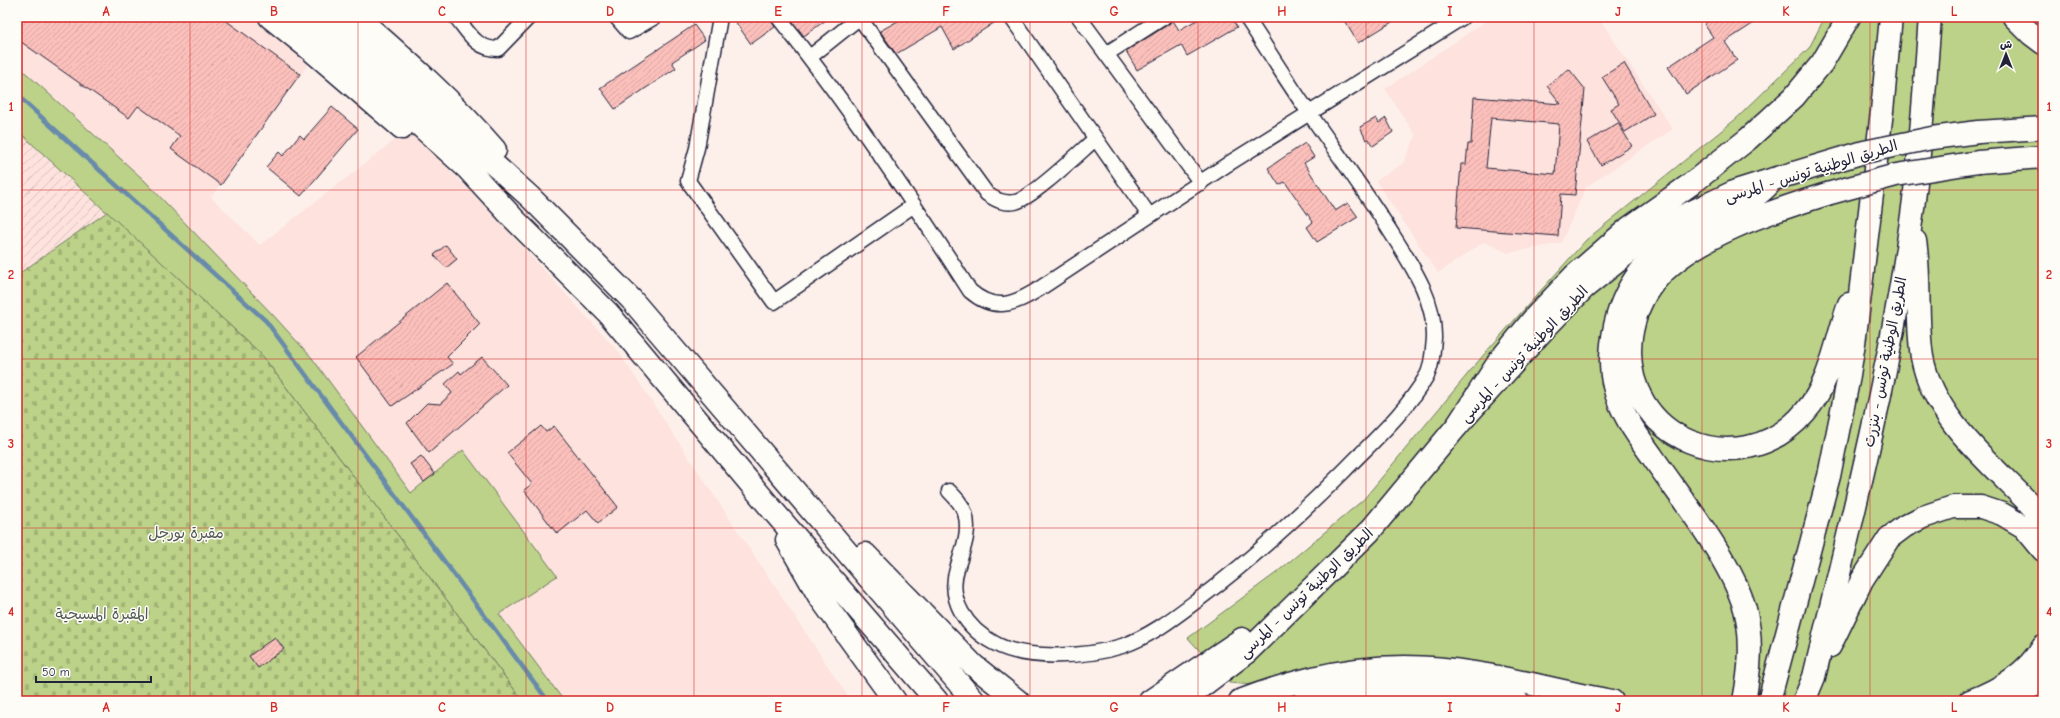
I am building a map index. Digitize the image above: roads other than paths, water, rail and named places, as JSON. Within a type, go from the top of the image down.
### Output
[{"type":"highway","points":[[270,17],[311,50],[472,188],[513,218]]},
{"type":"highway","points":[[296,17],[367,64],[530,197],[630,299],[974,701]]},
{"type":"highway","points":[[328,17],[367,64],[513,218],[608,313],[775,513],[937,701]]},
{"type":"highway","points":[[357,17],[469,119],[503,159],[530,197]]},
{"type":"highway","points":[[1457,426],[1500,360],[1536,316],[1574,276],[1629,228],[1691,184],[1748,139],[1794,97],[1822,62],[1849,17]]},
{"type":"highway","points":[[1769,701],[1829,476],[1854,344],[1891,17]]},
{"type":"highway","name":"الطريق الوطنية تونس - بنزرت","points":[[1804,701],[1814,677],[1861,486],[1912,215],[1930,17]]},
{"type":"highway","points":[[2014,17],[2031,34],[2043,43]]},
{"type":"highway","name":"الطريق الوطنية تونس - المرسى","points":[[1182,701],[1247,652],[1306,596],[1374,526],[1457,426],[1547,326],[1584,288],[1639,244],[1695,211],[1736,191],[1864,152],[1932,138],[1978,132],[2043,128]]},
{"type":"highway","points":[[1866,245],[1836,346],[1822,385],[1806,412],[1788,429],[1768,440],[1750,446],[1722,449],[1695,445],[1676,436],[1661,425],[1648,409],[1636,388],[1631,368],[1630,347],[1633,326],[1640,304],[1654,282],[1673,264],[1696,247],[1777,210],[1827,194],[1902,174],[1978,162],[2043,157]]},
{"type":"highway","points":[[1744,701],[1751,651],[1745,609],[1731,576],[1714,544],[1639,438],[1624,413],[1614,386],[1611,358],[1613,333],[1619,308],[1631,284],[1645,265],[1670,244],[1758,194],[1774,179]]},
{"type":"highway","points":[[1912,215],[1917,251],[1922,357],[1932,387],[1949,418],[1966,439],[2019,491],[2043,518]]},
{"type":"highway","points":[[750,440],[790,475],[973,665],[1018,701]]},
{"type":"highway","points":[[1814,677],[1862,580],[1889,538],[1906,526],[1923,517],[1953,507],[1981,507],[2002,514],[2024,527],[2043,550]]},
{"type":"highway","points":[[775,513],[806,576],[894,701]]},
{"type":"highway","points":[[1150,701],[1306,596]]},
{"type":"highway","points":[[1970,701],[1995,692],[2037,656],[2043,646]]},
{"type":"highway","points":[[1240,701],[1306,678],[1341,671],[1383,667],[1425,668],[1474,673],[1612,701]]},
{"type":"highway","points":[[2009,701],[2034,685],[2043,673]]},
{"type":"highway","points":[[1304,701],[1334,693],[1377,687],[1431,688],[1472,692],[1517,701]]},
{"type":"street","points":[[456,17],[479,45],[487,49],[498,49],[510,39],[529,17]]},
{"type":"street","points":[[616,17],[629,32],[655,17]]},
{"type":"street","points":[[720,17],[697,148],[688,181],[774,302],[914,205]]},
{"type":"street","points":[[778,17],[810,57],[914,205],[970,292],[981,301],[996,304],[1013,303],[1026,297],[1149,215],[1202,183],[1463,17]]},
{"type":"street","points":[[810,57],[860,17],[987,194],[996,201],[1006,203],[1025,199],[1095,139]]},
{"type":"street","points":[[1011,17],[1149,215]]},
{"type":"street","points":[[1079,17],[1202,183]]},
{"type":"street","points":[[1106,54],[1164,17]]},
{"type":"street","points":[[949,491],[959,502],[966,514],[967,533],[953,584],[956,600],[961,613],[973,628],[994,644],[1016,652],[1052,655],[1084,655],[1122,646],[1162,627],[1230,576],[1291,524],[1403,412],[1428,374],[1434,337],[1428,302],[1416,273],[1373,204],[1309,114],[1246,17]]},
{"type":"waterway","points":[[17,95],[266,321],[548,701]]},
{"type":"park label","name":"مقبرة بورجل","points":[[186,533]]},
{"type":"park label","name":"المقبرة المسيحية","points":[[102,614]]}]
